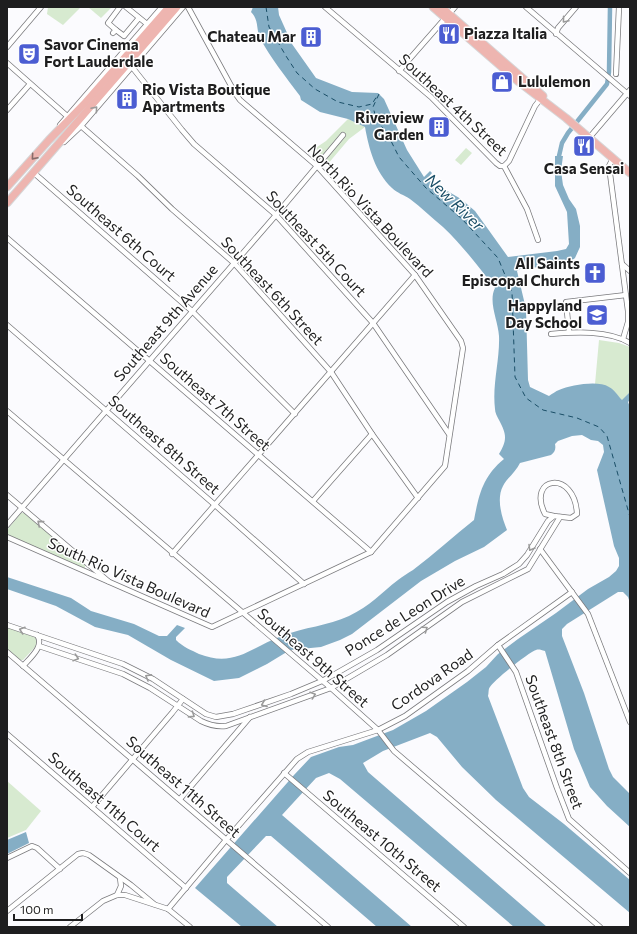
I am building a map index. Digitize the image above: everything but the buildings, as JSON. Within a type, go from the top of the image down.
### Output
[{"type":"main road","points":[[7,187],[84,104],[169,7]]},
{"type":"main road","points":[[7,204],[177,7]]},
{"type":"main road","points":[[433,7],[447,16],[630,173]]},
{"type":"main road","points":[[441,7],[447,16]]},
{"type":"street","points":[[7,47],[41,7]]},
{"type":"street","points":[[120,7],[108,22],[115,32],[124,36],[139,18]]},
{"type":"street","points":[[126,7],[147,24]]},
{"type":"street","points":[[49,140],[67,116],[162,7]]},
{"type":"street","points":[[48,157],[81,126],[183,7]]},
{"type":"street","name":"North Rio Vista Boulevard","points":[[188,7],[240,100],[316,166],[416,275],[461,341],[463,348],[445,466],[371,552],[242,613]]},
{"type":"street","name":"Southeast 4th Street","points":[[325,7],[331,9],[399,71],[431,97],[496,163],[500,166],[504,166],[527,209],[538,240]]},
{"type":"street","points":[[399,71],[455,7]]},
{"type":"street","points":[[526,7],[556,34],[629,94],[589,138]]},
{"type":"street","points":[[556,34],[558,28],[576,7]]},
{"type":"street","points":[[616,74],[619,7]]},
{"type":"street","points":[[7,63],[67,116]]},
{"type":"street","name":"Southeast 5th Court","points":[[132,67],[194,144],[276,215],[373,323],[449,434]]},
{"type":"street","points":[[7,110],[30,84]]},
{"type":"street","points":[[504,166],[509,161],[535,106],[541,97]]},
{"type":"street","name":"Southeast 6th Street","points":[[81,126],[234,263],[331,372],[372,434],[418,498]]},
{"type":"street","name":"Southeast 9th Avenue","points":[[7,525],[276,215],[343,135]]},
{"type":"street","points":[[613,158],[609,166],[628,311],[628,322],[624,339]]},
{"type":"street","name":"Southeast 6th Court","points":[[34,173],[192,311],[295,414]]},
{"type":"street","name":"Southeast 7th Street","points":[[7,238],[371,552]]},
{"type":"street","points":[[622,264],[630,271]]},
{"type":"street","points":[[172,554],[416,275]]},
{"type":"street","points":[[569,332],[566,302],[626,295]]},
{"type":"street","name":"Southeast 8th Street","points":[[7,325],[304,584]]},
{"type":"street","points":[[551,334],[569,332],[589,333],[624,339],[630,343]]},
{"type":"street","name":"Southeast 9th Street","points":[[7,411],[172,554],[331,688],[378,730],[394,751],[600,927]]},
{"type":"street","points":[[313,501],[372,434]]},
{"type":"street","points":[[560,482],[567,487],[575,497],[577,514],[571,518],[554,516],[545,514],[540,496],[543,489],[551,483],[560,482]]},
{"type":"street","points":[[7,495],[112,585]]},
{"type":"street","name":"Ponce de Leon Drive","points":[[7,625],[123,664],[153,679],[202,712],[216,717],[233,714],[251,709],[322,681],[377,650],[447,602],[476,586],[503,574],[519,564],[527,555],[548,520],[554,516]]},
{"type":"street","name":"Ponce de Leon Drive","points":[[39,646],[123,674],[150,688],[201,721],[217,727],[226,726],[331,688],[387,655],[462,602],[528,569],[560,517]]},
{"type":"street","name":"South Rio Vista Boulevard","points":[[7,537],[112,585],[212,627],[242,613]]},
{"type":"street","points":[[540,549],[588,614],[630,722]]},
{"type":"street","points":[[82,571],[88,564]]},
{"type":"street","name":"Cordova Road","points":[[168,909],[297,759],[308,752],[378,730],[405,716],[468,671],[498,645],[573,594]]},
{"type":"street","points":[[23,666],[39,646],[40,641],[37,635]]},
{"type":"street","points":[[46,648],[45,643],[48,639]]},
{"type":"street","name":"Southeast 8th Street","points":[[498,645],[514,668],[557,788],[570,819],[630,872]]},
{"type":"street","name":"Southeast 11th Street","points":[[7,652],[328,927]]},
{"type":"street","points":[[92,807],[183,699]]},
{"type":"street","points":[[180,799],[251,716],[251,709]]},
{"type":"street","name":"Southeast 11th Court","points":[[7,734],[186,888]]},
{"type":"street","name":"Southeast 10th Street","points":[[284,773],[464,927]]},
{"type":"street","points":[[7,858],[32,846],[37,848],[60,868]]},
{"type":"street","points":[[7,912],[78,854],[83,853],[89,855],[154,904]]},
{"type":"street","points":[[117,895],[121,886],[120,878]]},
{"type":"street","points":[[70,927],[103,901],[117,895],[125,895],[168,909],[190,927]]},
{"type":"green space","points":[[48,7],[81,7],[63,25],[47,14]]},
{"type":"green space","points":[[88,7],[112,7],[101,18]]},
{"type":"green space","points":[[348,119],[365,127],[349,139],[327,165],[311,151],[326,141]]},
{"type":"green space","points":[[466,148],[472,153],[461,165],[455,160]]},
{"type":"green space","points":[[599,340],[619,343],[630,347],[630,392],[622,401],[610,388],[604,385],[595,384]]},
{"type":"green space","points":[[21,513],[25,513],[85,564],[85,568],[84,569],[9,536],[7,530]]},
{"type":"green space","points":[[7,627],[35,637],[38,641],[36,646],[23,660],[19,660],[7,650]]},
{"type":"green space","points":[[7,781],[41,811],[26,830],[7,838]]},
{"type":"water","name":"New River","points":[[253,7],[278,7],[279,15],[292,44],[316,78],[352,92],[378,93],[384,99],[407,150],[424,177],[430,171],[432,173],[427,179],[461,199],[475,211],[508,257],[557,251],[566,249],[569,244],[567,212],[555,186],[555,156],[563,156],[561,171],[563,185],[569,199],[576,209],[580,226],[580,247],[575,258],[567,264],[520,269],[517,271],[526,309],[528,380],[530,387],[549,396],[558,390],[570,386],[598,384],[611,388],[622,400],[630,392],[630,400],[628,402],[630,407],[630,603],[628,597],[623,592],[618,592],[567,624],[562,629],[562,636],[584,693],[609,769],[613,777],[630,794],[630,827],[607,806],[590,787],[574,749],[545,651],[536,650],[512,667],[497,679],[489,689],[488,696],[523,788],[529,797],[564,824],[630,880],[630,913],[496,800],[462,767],[437,737],[430,733],[383,751],[363,763],[368,772],[547,927],[514,927],[340,779],[329,773],[316,778],[282,815],[412,927],[377,927],[271,836],[266,836],[227,877],[227,883],[278,927],[242,927],[195,888],[311,757],[339,747],[353,745],[393,730],[426,711],[467,682],[486,667],[498,654],[518,639],[616,571],[619,566],[619,558],[614,546],[597,470],[604,452],[603,445],[598,441],[591,440],[582,435],[572,436],[558,441],[555,444],[554,452],[551,455],[520,463],[501,491],[500,508],[507,530],[484,547],[455,561],[421,581],[352,634],[321,647],[290,650],[267,664],[239,678],[214,681],[171,660],[128,635],[95,627],[56,606],[7,589],[7,577],[71,598],[91,611],[134,624],[159,636],[167,636],[177,625],[185,628],[176,637],[176,640],[181,645],[199,654],[212,658],[223,659],[233,657],[290,633],[349,616],[369,604],[421,564],[474,520],[483,486],[491,472],[504,459],[499,454],[504,445],[505,434],[495,410],[494,400],[499,345],[499,336],[493,305],[493,293],[495,288],[477,264],[443,227],[414,202],[398,193],[386,182],[374,160],[365,127],[348,119],[320,112],[301,100],[300,96],[264,46],[259,35],[254,15],[251,12]]},
{"type":"water","points":[[26,832],[29,843],[7,854],[7,840]]},
{"type":"waterway","points":[[559,156],[562,143],[568,133],[607,84],[609,72],[610,7]]},
{"type":"ferry route","points":[[266,7],[269,27],[286,56],[297,73],[315,89],[338,102],[359,107],[372,104],[377,96]]},
{"type":"ferry route","points":[[379,94],[373,107],[376,118],[390,139],[399,157],[426,188],[462,219],[498,258],[512,292],[515,377],[526,398],[543,410],[577,418],[599,427],[607,436],[630,517]]},
{"type":"place","name":"Piazza Italia","points":[[449,34]]},
{"type":"place","name":"Chateau Mar","points":[[311,37]]},
{"type":"place","name":"Savor Cinema Fort Lauderdale","points":[[29,54]]},
{"type":"place","name":"Lululemon","points":[[502,82]]},
{"type":"place","name":"Rio Vista Boutique Apartments","points":[[127,99]]},
{"type":"place","name":"Riverview Garden","points":[[439,127]]},
{"type":"place","name":"Casa Sensai","points":[[584,146]]},
{"type":"place","name":"All Saints Episcopal Church","points":[[595,273]]},
{"type":"place","name":"Happyland Day School","points":[[597,315]]}]
